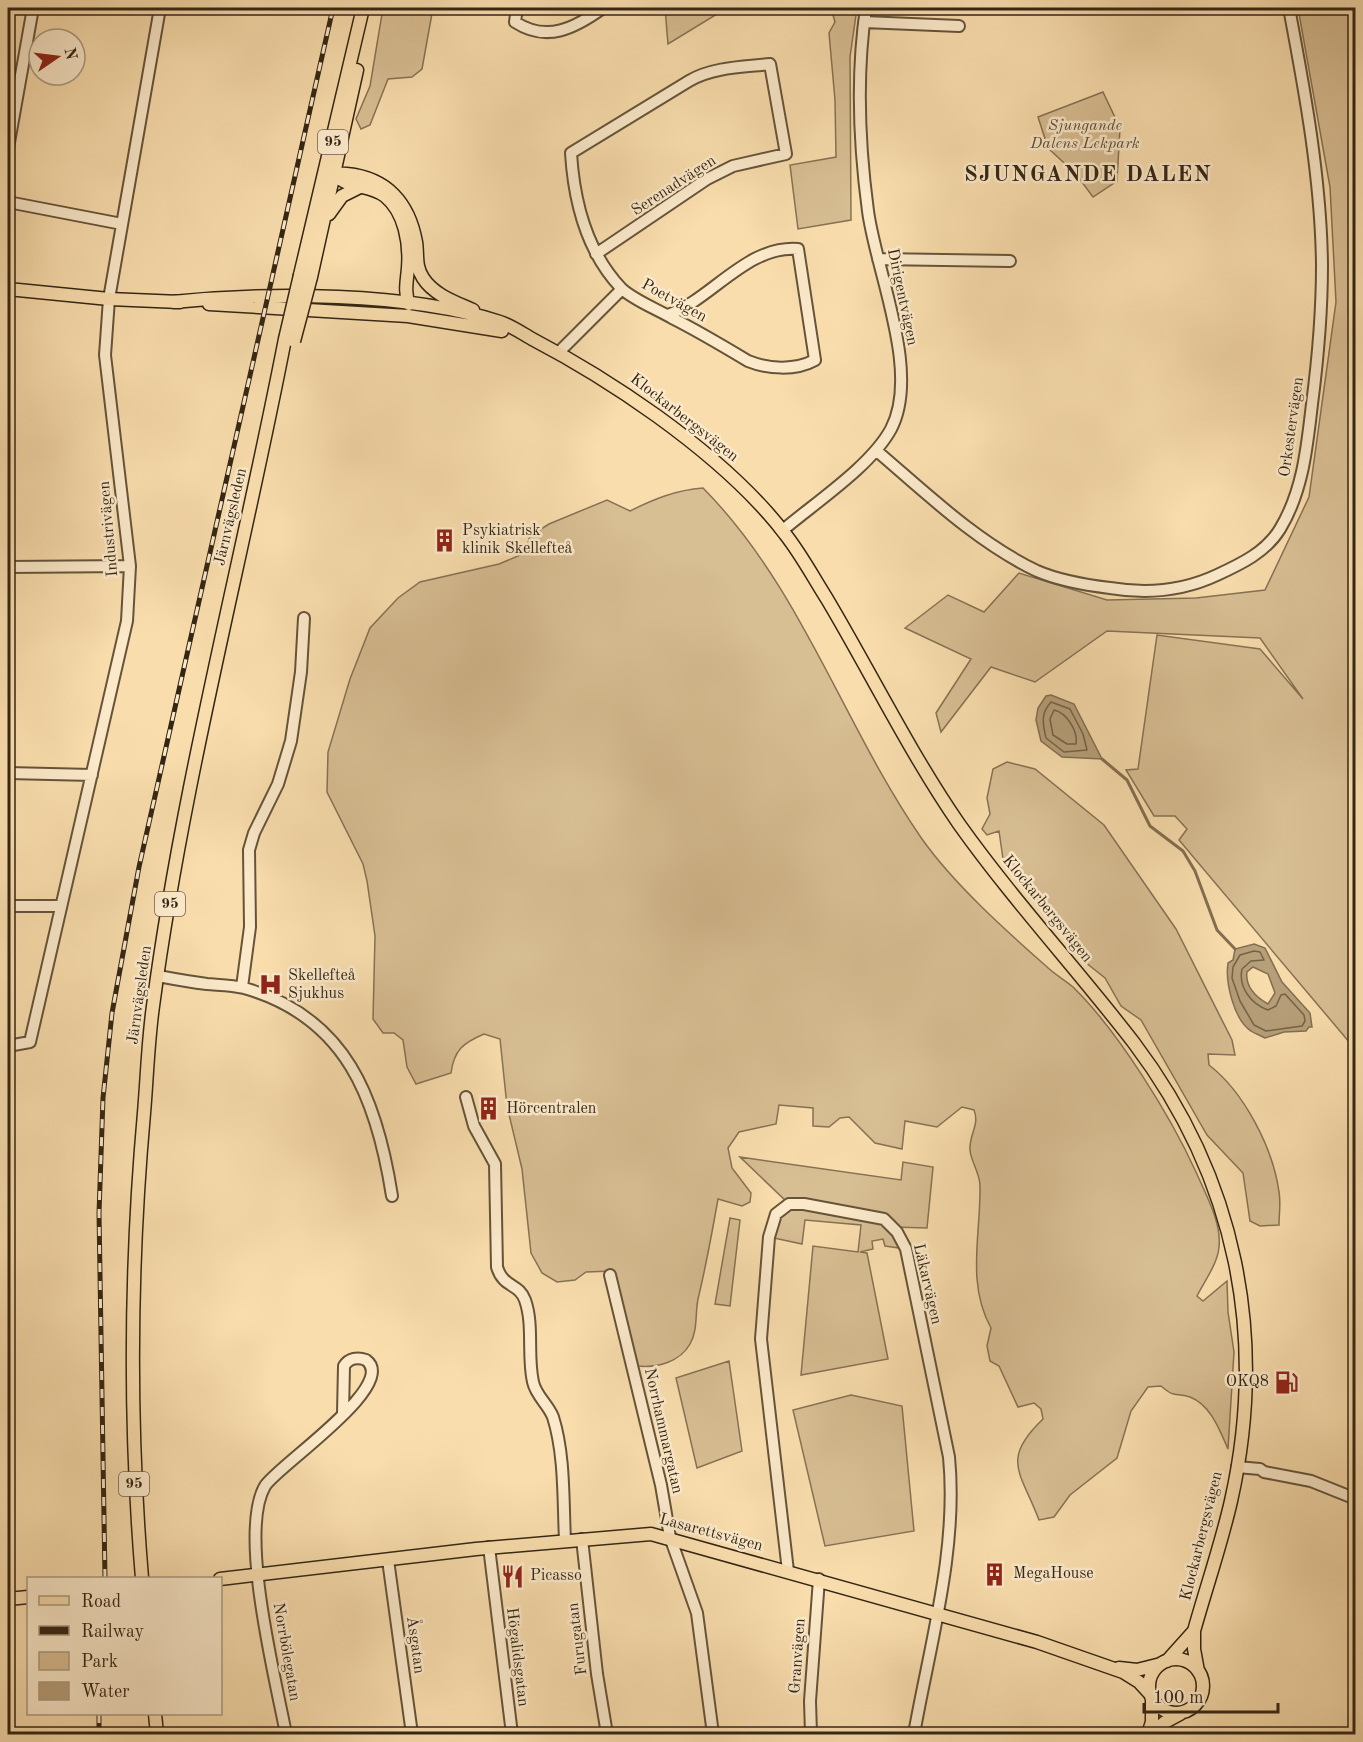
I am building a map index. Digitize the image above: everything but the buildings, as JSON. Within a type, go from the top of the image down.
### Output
[{"type":"main road","name":"Järnvägsleden","points":[[142,1577],[134,1468],[132,1318],[136,1196],[158,976],[202,720],[268,426],[330,175],[352,96],[365,8]]},
{"type":"main road","points":[[330,175],[345,174],[376,180],[400,199],[412,226],[417,263],[414,296],[408,310]]},
{"type":"main road","name":"Järnvägsleden","points":[[305,276],[323,223],[330,175]]},
{"type":"main road","points":[[330,175],[342,182],[374,190],[384,195],[399,214],[408,245],[406,296],[408,310]]},
{"type":"main road","points":[[323,223],[342,196],[360,187]]},
{"type":"main road","points":[[417,263],[423,278],[434,290],[504,323]]},
{"type":"main road","name":"Klockarbergsvägen","points":[[8,289],[109,299],[173,302],[229,296],[360,299],[535,340]]},
{"type":"main road","name":"Klockarbergsvägen","points":[[408,310],[468,314],[504,323],[600,375],[696,444],[734,478],[783,530],[861,656],[957,821],[1007,888],[1135,1044],[1178,1108],[1208,1170],[1228,1231],[1239,1280],[1247,1365],[1246,1410],[1232,1499],[1194,1631],[1198,1671]]},
{"type":"main road","name":"Lasarettsvägen","points":[[222,1579],[489,1547],[651,1533],[1037,1642],[1109,1666],[1133,1678],[1151,1696]]},
{"type":"main road","points":[[8,1599],[27,1597]]},
{"type":"main road","name":"Klockarbergsvägen","points":[[1165,1662],[1194,1631]]},
{"type":"main road","points":[[1165,1662],[1186,1662],[1198,1671],[1203,1686],[1201,1697],[1193,1708],[1165,1722],[1150,1734],[1152,1722],[1150,1679],[1165,1662]]},
{"type":"main road","name":"Lasarettsvägen","points":[[1109,1666],[1137,1670],[1165,1662]]},
{"type":"main road","points":[[1151,1696],[1164,1711],[1181,1713]]},
{"type":"main road","points":[[155,1715],[157,1734]]},
{"type":"street","points":[[8,148],[33,8]]},
{"type":"street","name":"Industrivägen","points":[[8,1046],[30,1042],[127,621],[130,566],[105,355],[109,299],[160,8]]},
{"type":"street","points":[[517,8],[515,22],[530,32],[546,34],[571,26],[603,8]]},
{"type":"street","name":"Dirigentvägen","points":[[783,530],[878,452],[895,419],[902,388],[900,354],[868,213],[859,127],[866,8]]},
{"type":"street","name":"Orkestervägen","points":[[878,452],[932,498],[1011,557],[1039,572],[1076,583],[1136,592],[1201,582],[1250,560],[1280,530],[1301,481],[1308,441],[1322,264],[1307,106],[1288,8]]},
{"type":"street","points":[[864,22],[959,26]]},
{"type":"street","name":"Serenadvägen","points":[[572,153],[698,75],[770,64],[786,154],[733,166],[707,179],[596,254]]},
{"type":"street","name":"Poetvägen","points":[[572,153],[574,182],[582,221],[596,254],[622,289],[668,315],[763,367],[801,364],[815,360],[798,249],[765,254],[686,308],[668,315]]},
{"type":"street","points":[[8,202],[122,224]]},
{"type":"street","points":[[878,259],[1010,261]]},
{"type":"street","points":[[559,352],[622,289]]},
{"type":"street","points":[[8,567],[130,566]]},
{"type":"street","points":[[242,987],[250,927],[249,850],[254,834],[278,784],[291,741],[301,672],[304,618]]},
{"type":"street","points":[[8,773],[92,775]]},
{"type":"street","points":[[8,906],[60,906]]},
{"type":"street","points":[[158,976],[242,987],[291,1007],[339,1049],[356,1071],[378,1127],[392,1196]]},
{"type":"street","points":[[466,1097],[474,1126],[495,1164],[497,1267],[500,1277],[506,1284],[518,1289],[526,1302],[533,1386],[549,1407],[554,1419],[561,1465],[565,1540]]},
{"type":"street","name":"Läkarvägen","points":[[788,1571],[764,1369],[762,1308],[769,1237],[776,1214],[789,1204],[804,1204],[884,1218],[897,1232],[906,1249],[949,1457],[952,1491],[937,1614]]},
{"type":"street","name":"Norrhammargatan","points":[[610,1275],[661,1485],[670,1537],[697,1613],[713,1734]]},
{"type":"street","points":[[8,1313],[8,1322]]},
{"type":"street","name":"Norrbölegatan","points":[[286,1734],[257,1575],[255,1536],[265,1485],[327,1432],[371,1381],[372,1369],[366,1359],[347,1361],[344,1366],[343,1413]]},
{"type":"street","points":[[1237,1467],[1260,1469],[1264,1472],[1311,1481],[1356,1499]]},
{"type":"street","name":"Furugatan","points":[[582,1539],[597,1674],[607,1734]]},
{"type":"street","name":"Högalidsgatan","points":[[489,1547],[512,1734]]},
{"type":"street","name":"Åsgatan","points":[[388,1560],[412,1734]]},
{"type":"street","name":"Granvägen","points":[[811,1734],[810,1701],[819,1579]]},
{"type":"street","points":[[914,1734],[937,1614]]},
{"type":"green space","points":[[383,8],[433,8],[422,69],[412,77],[388,79],[370,125],[361,129],[356,119],[370,86]]},
{"type":"green space","points":[[665,8],[685,10],[688,8],[727,8],[668,44]]},
{"type":"green space","points":[[831,8],[857,8],[850,57],[851,220],[798,229],[790,165],[836,157],[835,100],[829,33],[835,22]]},
{"type":"green space","points":[[1298,8],[1355,8],[1355,1049],[1179,840],[1187,829],[1175,816],[1154,816],[1126,770],[1138,769],[1157,635],[1260,649],[1303,699],[1260,638],[1107,631],[1035,682],[991,667],[941,732],[936,713],[971,659],[905,628],[948,595],[984,612],[1019,573],[1107,600],[1196,598],[1265,590],[1309,497],[1336,302],[1330,187]]},
{"type":"green space","name":"Sjungande Dalens Lekpark","points":[[1103,92],[1120,128],[1117,181],[1093,197],[1076,174],[1048,148],[1038,117]]},
{"type":"green space","points":[[703,488],[738,527],[768,569],[820,658],[868,750],[922,839],[949,873],[980,906],[1049,969],[1073,987],[1090,1005],[1125,1050],[1172,1125],[1208,1199],[1218,1228],[1218,1253],[1197,1296],[1203,1301],[1227,1281],[1228,1312],[1234,1352],[1228,1449],[1214,1419],[1204,1406],[1190,1397],[1173,1394],[1161,1386],[1148,1387],[1131,1411],[1117,1458],[1070,1495],[1054,1517],[1039,1520],[1021,1478],[1018,1456],[1030,1433],[1043,1419],[1041,1409],[1034,1403],[1018,1407],[999,1366],[990,1361],[987,1346],[991,1328],[983,1311],[977,1276],[980,1186],[970,1150],[976,1115],[974,1110],[962,1107],[937,1127],[905,1121],[902,1149],[875,1143],[849,1117],[840,1118],[829,1127],[813,1126],[813,1108],[779,1105],[776,1124],[739,1132],[728,1148],[732,1168],[751,1193],[750,1202],[742,1206],[718,1199],[698,1299],[693,1339],[686,1350],[674,1359],[660,1365],[638,1366],[613,1271],[586,1272],[575,1280],[557,1282],[542,1273],[531,1253],[522,1169],[507,1106],[500,1039],[484,1034],[470,1041],[454,1058],[451,1073],[416,1084],[407,1067],[403,1040],[394,1033],[383,1033],[373,1019],[375,936],[367,881],[363,864],[327,792],[328,752],[350,679],[370,628],[398,598],[420,582],[499,564],[525,553],[530,536],[549,524],[607,500],[630,511],[665,496]]},
{"type":"green space","points":[[1007,762],[1035,769],[1104,825],[1176,929],[1232,1040],[1235,1055],[1208,1054],[1209,1065],[1222,1076],[1245,1105],[1263,1140],[1276,1175],[1280,1204],[1279,1225],[1260,1226],[1250,1221],[1243,1173],[1207,1135],[1141,1020],[1121,1006],[1105,978],[1085,962],[1072,942],[1003,859],[999,831],[987,835],[982,829],[990,814],[987,798],[993,769]]},
{"type":"green space","points":[[740,1157],[901,1180],[903,1162],[933,1167],[927,1228],[893,1227],[906,1249],[885,1246],[883,1239],[872,1241],[873,1249],[860,1252],[867,1253],[888,1359],[801,1375],[813,1246],[858,1252],[861,1225],[805,1220],[802,1244],[769,1237],[776,1214],[789,1204]]},
{"type":"green space","points":[[730,1218],[740,1220],[730,1306],[715,1304]]},
{"type":"green space","points":[[729,1361],[742,1451],[697,1468],[676,1378]]},
{"type":"green space","points":[[851,1395],[902,1406],[914,1531],[825,1546],[793,1410]]},
{"type":"water","points":[[1051,695],[1074,704],[1102,759],[1062,757],[1041,741],[1036,720],[1038,708],[1046,696]]},
{"type":"water","points":[[1254,944],[1265,948],[1282,982],[1310,1013],[1312,1027],[1306,1031],[1284,1032],[1265,1038],[1245,1026],[1235,1010],[1229,990],[1228,963],[1233,960],[1235,949]],"holes":[[[1253,967],[1268,974],[1275,993],[1268,1004],[1252,991],[1247,972]]]},
{"type":"waterway","points":[[1102,759],[1127,780],[1150,826],[1183,851],[1195,871],[1217,930],[1235,949]]},
{"type":"railway","points":[[105,1577],[99,1213],[103,1098],[112,1013],[139,867],[333,8]]},
{"type":"railway","points":[[99,1715],[99,1734]]},
{"type":"place","name":"Psykiatrisk klinik Skellefteå","points":[[444,540]]},
{"type":"place","name":"Skellefteå Sjukhus","points":[[270,985]]},
{"type":"place","name":"Hörcentralen","points":[[488,1109]]},
{"type":"place","name":"OKQ8","points":[[1287,1382]]},
{"type":"place","name":"MegaHouse","points":[[995,1574]]},
{"type":"place","name":"Picasso","points":[[512,1576]]},
{"type":"district","name":"SJUNGANDE DALEN","points":[[1088,175]]}]
